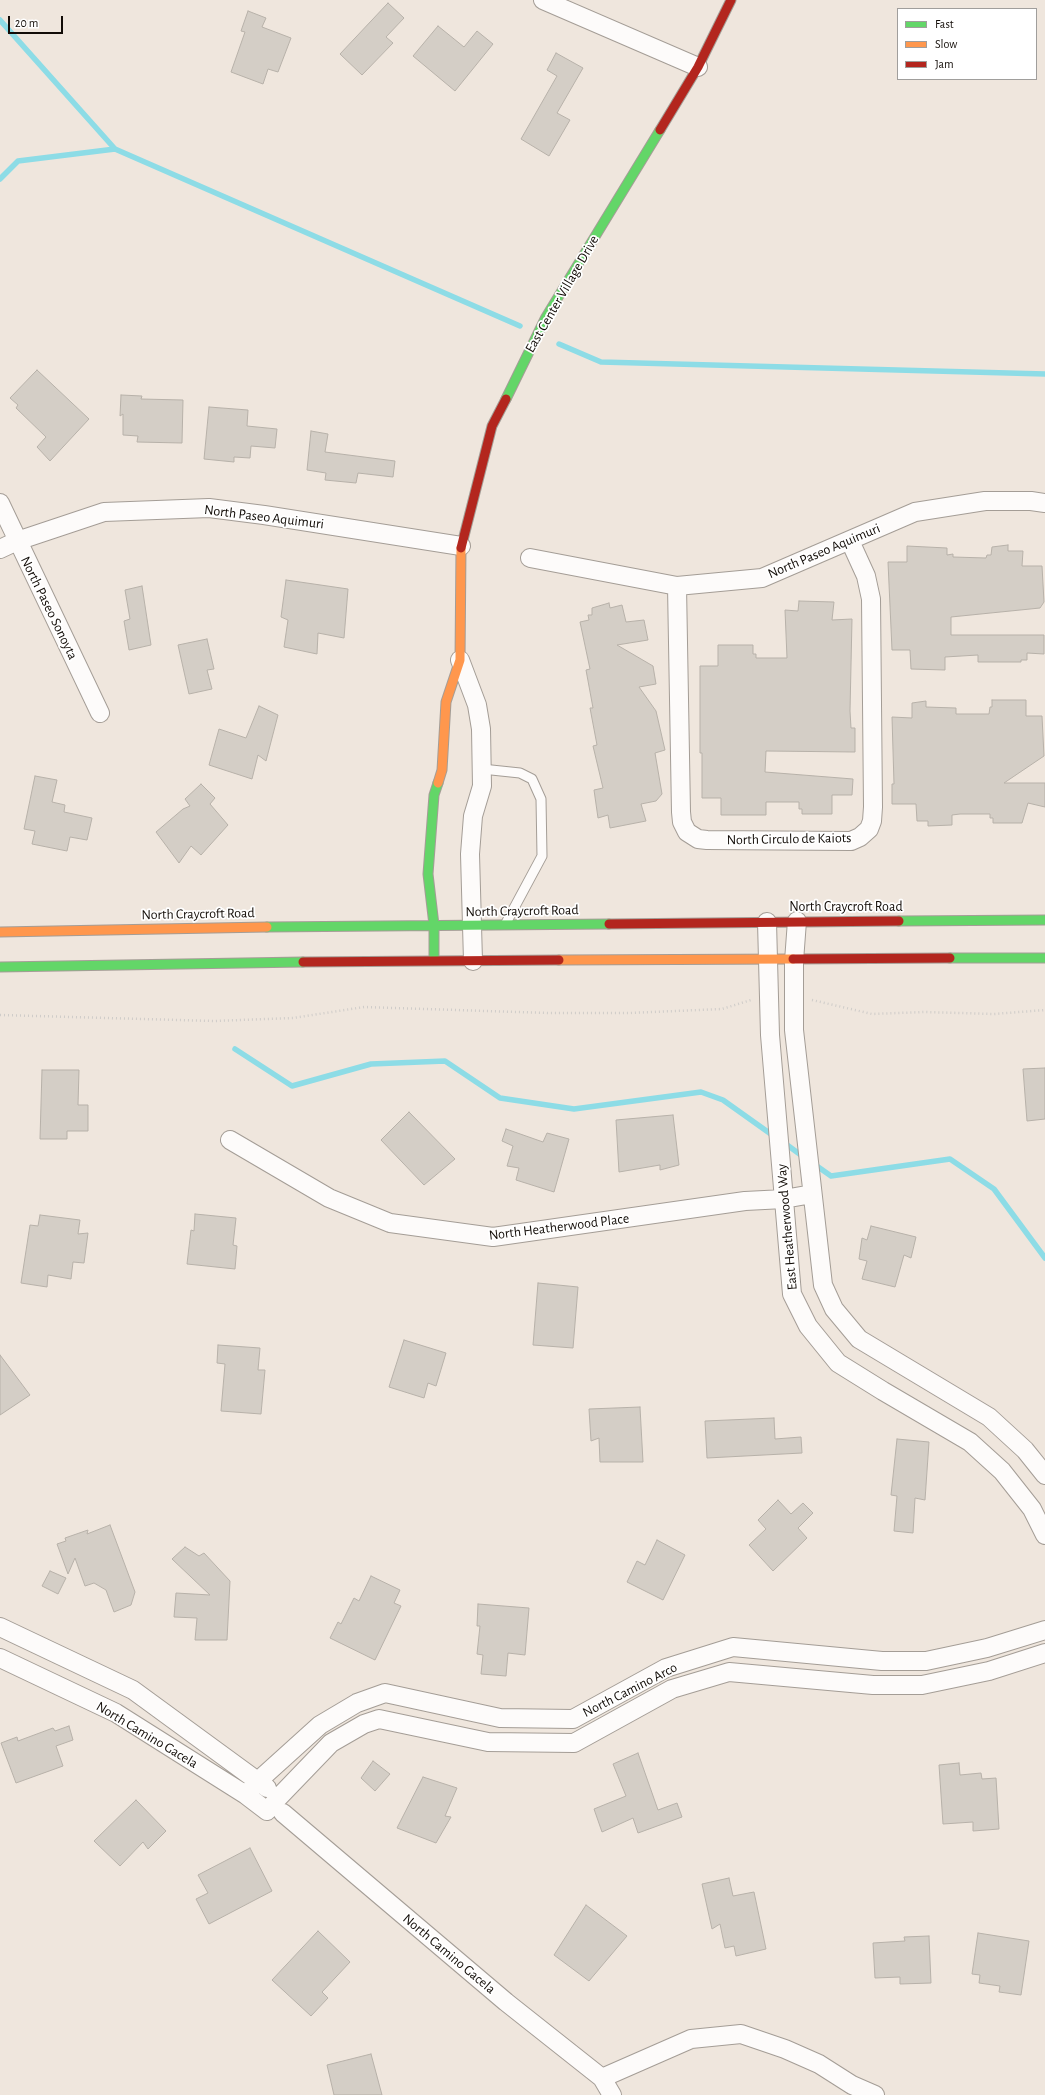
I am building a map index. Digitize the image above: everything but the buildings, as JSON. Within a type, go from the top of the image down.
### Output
[{"type":"main road","name":"East Center Village Drive","points":[[434,960],[434,925],[428,874],[430,831],[434,795],[442,770],[446,702],[460,660],[461,546],[492,426],[539,330],[698,68],[731,0]]},
{"type":"main road","name":"North Craycroft Road","points":[[0,932],[434,925],[472,926],[797,921],[1045,920]]},
{"type":"main road","points":[[0,967],[434,960],[794,961],[1045,958]]},
{"type":"street","points":[[543,0],[698,68]]},
{"type":"street","name":"North Paseo Aquimuri","points":[[530,558],[677,586],[762,578],[915,512],[985,501],[1031,501],[1045,504]]},
{"type":"street","name":"North Paseo Sonoyta","points":[[0,503],[100,713]]},
{"type":"street","name":"North Paseo Aquimuri","points":[[0,550],[17,541],[104,512],[209,508],[264,514],[461,546]]},
{"type":"street","name":"North Circulo de Kaiots","points":[[677,586],[681,812],[682,822],[687,832],[698,839],[707,840],[850,841],[860,837],[869,829],[872,821],[873,799],[871,599],[866,576],[850,540]]},
{"type":"street","name":"East Center Village Drive","points":[[460,660],[477,705],[481,729],[482,786],[473,816],[470,854],[473,961]]},
{"type":"street","name":"East Heatherwood Way","points":[[797,921],[794,961],[794,1030],[823,1286],[834,1309],[859,1339],[989,1417],[1025,1450],[1045,1475]]},
{"type":"street","name":"East Heatherwood Way","points":[[767,922],[770,1035],[792,1294],[808,1326],[838,1363],[970,1442],[1006,1477],[1032,1509],[1045,1535]]},
{"type":"street","name":"North Heatherwood Place","points":[[230,1140],[329,1198],[390,1223],[493,1237],[744,1201],[784,1199],[812,1194]]},
{"type":"street","name":"North Camino Gacela","points":[[0,1627],[132,1690],[258,1781],[276,1807],[506,2002],[602,2078],[612,2095]]},
{"type":"street","name":"North Camino Arco","points":[[246,1795],[258,1781],[320,1725],[357,1703],[385,1693],[500,1718],[573,1719],[666,1668],[733,1647],[882,1661],[926,1661],[987,1648],[1045,1630]]},
{"type":"street","points":[[0,1658],[20,1637]]},
{"type":"street","name":"North Camino Arco","points":[[276,1807],[332,1743],[364,1724],[379,1719],[488,1742],[574,1743],[672,1689],[729,1672],[873,1685],[922,1685],[989,1671],[1045,1653]]},
{"type":"street","name":"North Camino Gacela","points":[[0,1658],[116,1713],[246,1795],[276,1807]]},
{"type":"street","points":[[602,2078],[691,2039],[741,2034],[785,2049],[819,2064],[852,2085],[875,2095]]},
{"type":"lane","points":[[482,769],[520,773],[532,779],[541,798],[542,856],[505,925]]},
{"type":"path","points":[[0,1015],[214,1021],[293,1018],[364,1007],[548,1013],[629,1013],[722,1009],[757,999]]},
{"type":"path","points":[[811,999],[872,1014],[925,1012],[994,1014],[1045,1010]]},
{"type":"waterway","points":[[0,20],[115,149],[520,326]]},
{"type":"waterway","points":[[0,179],[18,161],[115,149]]},
{"type":"waterway","points":[[559,344],[601,362],[1045,374]]},
{"type":"waterway","points":[[235,1049],[292,1086],[371,1064],[445,1061],[500,1098],[574,1109],[701,1092],[723,1100],[775,1137]]},
{"type":"waterway","points":[[783,1142],[805,1158]]},
{"type":"waterway","points":[[814,1164],[831,1176],[950,1159],[994,1189],[1045,1258]]},
{"type":"traffic: fast","points":[[506,399],[546,317],[660,130]]},
{"type":"traffic: fast","points":[[434,960],[434,925],[428,874],[434,795],[438,783]]},
{"type":"traffic: fast","points":[[899,921],[1045,920]]},
{"type":"traffic: fast","points":[[267,927],[609,924]]},
{"type":"traffic: fast","points":[[950,958],[1045,958]]},
{"type":"traffic: fast","points":[[0,967],[303,962]]},
{"type":"traffic: slow","points":[[438,783],[442,770],[446,702],[460,660],[461,548]]},
{"type":"traffic: slow","points":[[0,932],[267,927]]},
{"type":"traffic: slow","points":[[559,960],[793,959]]},
{"type":"traffic: jam","points":[[660,130],[698,67],[731,0]]},
{"type":"traffic: jam","points":[[461,548],[492,426],[506,399]]},
{"type":"traffic: jam","points":[[609,924],[899,921]]},
{"type":"traffic: jam","points":[[793,959],[950,958]]},
{"type":"traffic: jam","points":[[303,962],[559,960]]}]
